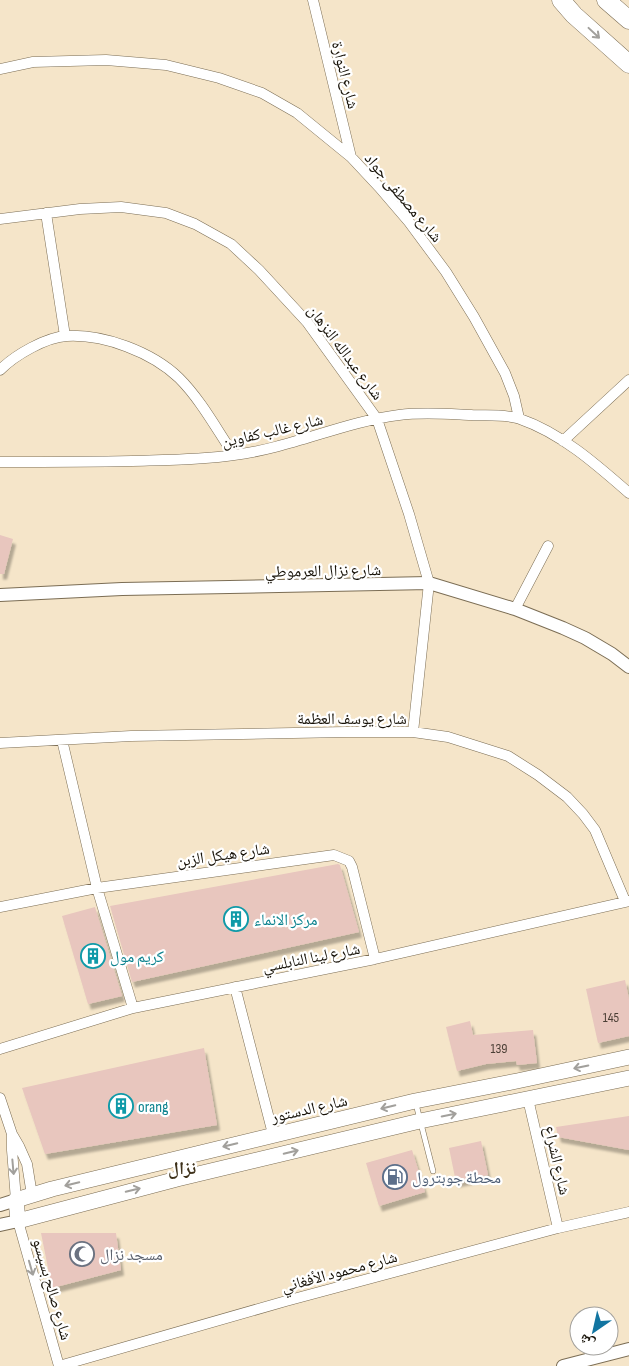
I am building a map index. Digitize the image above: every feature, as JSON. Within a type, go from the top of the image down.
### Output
[{"type":"highway","points":[[561,0],[574,15],[629,64]]},
{"type":"highway","points":[[606,0],[629,20]]},
{"type":"main road","name":"شارع الدستور","points":[[16,1200],[32,1194],[273,1134],[415,1101],[517,1082],[629,1057]]},
{"type":"main road","points":[[16,1200],[18,1221],[167,1182],[420,1121],[629,1078]]},
{"type":"main road","points":[[32,1194],[34,1216]]},
{"type":"street","name":"شارع النوارة","points":[[313,0],[350,157]]},
{"type":"street","name":"شارع مصطفى جواد","points":[[0,69],[34,62],[106,60],[166,65],[219,78],[262,93],[297,114],[350,157],[379,187],[409,222],[446,272],[505,373],[514,396],[519,418]]},
{"type":"street","name":"شارع عبدالله النزهان","points":[[0,219],[121,207],[166,214],[195,224],[231,244],[259,270],[307,322],[377,419],[409,514],[428,583],[412,732]]},
{"type":"street","points":[[46,213],[65,336]]},
{"type":"street","points":[[0,370],[10,360],[36,345],[65,336],[86,336],[121,344],[146,356],[179,378],[198,401],[234,456]]},
{"type":"street","points":[[563,441],[629,380]]},
{"type":"street","name":"شارع غالب كفاوين","points":[[0,462],[188,460],[234,456],[290,444],[377,419],[401,415],[445,414],[519,418]]},
{"type":"street","points":[[519,418],[563,441],[629,493]]},
{"type":"street","points":[[515,609],[548,546]]},
{"type":"street","name":"شارع نزال العرموطي","points":[[0,595],[122,589],[428,583],[515,609],[586,638],[629,667]]},
{"type":"street","name":"شارع يوسف العظمة","points":[[0,743],[140,736],[412,732],[448,737],[508,756],[556,789],[583,814],[595,830],[627,901]]},
{"type":"street","points":[[62,740],[96,888],[133,1008]]},
{"type":"street","name":"شارع هيكل الزبن","points":[[0,907],[96,888],[334,855],[349,861],[352,867],[375,959]]},
{"type":"street","name":"شارع لينا النابلسي","points":[[0,1049],[133,1008],[375,959],[627,901]]},
{"type":"street","points":[[235,987],[273,1134]]},
{"type":"street","points":[[0,1098],[12,1134],[20,1146],[27,1164],[32,1194]]},
{"type":"street","name":"شارع الشراع","points":[[528,1099],[558,1228]]},
{"type":"street","points":[[12,1134],[16,1200]]},
{"type":"street","name":"شارع الدستور","points":[[0,1205],[16,1200]]},
{"type":"street","name":"شارع محمود الأفغاني","points":[[59,1366],[277,1303],[558,1228],[629,1212]]},
{"type":"street","points":[[0,1224],[18,1221]]},
{"type":"street","name":"شارع صالح بسيسو","points":[[18,1221],[59,1366]]},
{"type":"street","points":[[563,1366],[629,1349]]},
{"type":"lane","points":[[415,1101],[433,1171]]},
{"type":"building","points":[[0,535],[13,539],[4,574],[0,574]]},
{"type":"building","name":"مركز الانماء","points":[[340,865],[359,932],[132,982],[110,906]]},
{"type":"building","name":"كريم مول","points":[[95,907],[122,996],[88,1004],[62,916]]},
{"type":"building","points":[[625,980],[629,999],[629,1036],[598,1043],[586,989]]},
{"type":"building","points":[[470,1021],[473,1035],[533,1030],[537,1063],[517,1065],[516,1061],[486,1064],[457,1071],[446,1027]]},
{"type":"building","name":"orang","points":[[204,1048],[217,1125],[45,1154],[22,1088]]},
{"type":"building","points":[[629,1116],[629,1150],[558,1137],[556,1127]]},
{"type":"building","points":[[481,1141],[488,1175],[456,1182],[449,1148]]},
{"type":"building","name":"محطة جوبترول","points":[[412,1150],[425,1192],[379,1206],[366,1163]]},
{"type":"building","name":"مسجد نزال","points":[[41,1233],[116,1233],[121,1270],[52,1288]]},
{"type":"place","name":"مركز الانماء","points":[[236,919]]},
{"type":"place","name":"كريم مول","points":[[93,956]]},
{"type":"place","name":"orang","points":[[121,1106]]},
{"type":"place","name":"محطة جوبترول","points":[[395,1177]]},
{"type":"place","name":"مسجد نزال","points":[[82,1254]]},
{"type":"district","name":"نزال","points":[[182,1168]]}]
